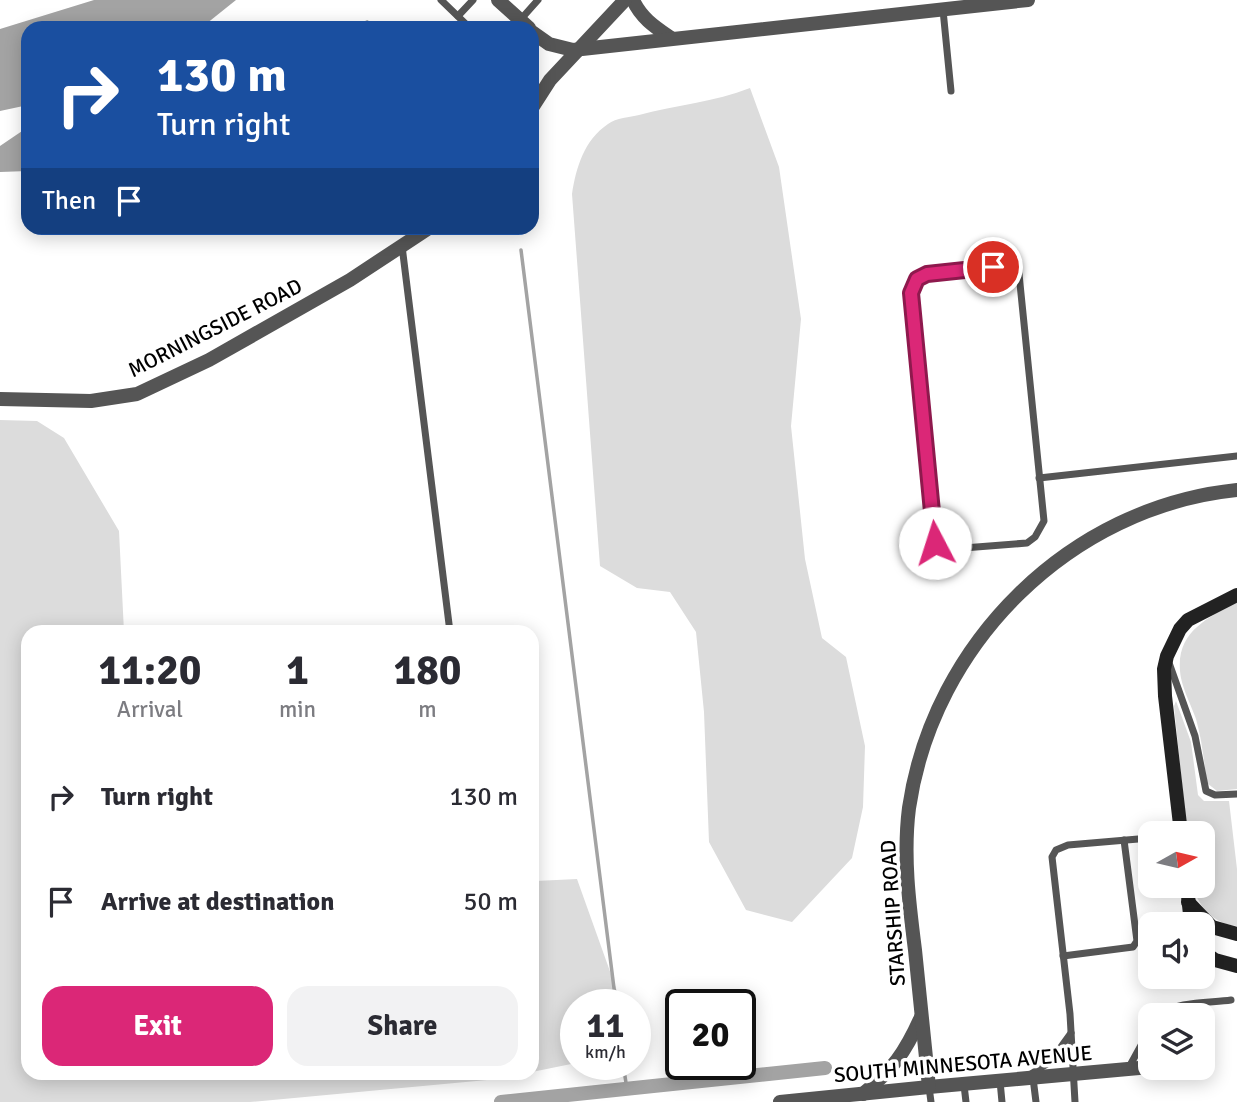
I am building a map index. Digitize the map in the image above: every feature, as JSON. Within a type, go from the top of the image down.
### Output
[{"type":"main road","points":[[1180,821],[1165,696],[1164,669],[1167,656],[1180,629],[1188,620],[1237,595]]},
{"type":"main road","points":[[1188,898],[1189,912]]},
{"type":"main road","points":[[1188,902],[1212,927],[1237,934]]},
{"type":"main road","points":[[1215,960],[1237,965]]},
{"type":"street","points":[[498,0],[518,21]]},
{"type":"street","points":[[539,97],[550,80],[625,0]]},
{"type":"street","points":[[633,0],[651,25],[671,38]]},
{"type":"street","points":[[539,37],[549,44],[573,50],[945,6],[1028,0]]},
{"type":"street","name":"MORNINGSIDE ROAD","points":[[0,399],[91,401],[137,394],[220,353],[350,280],[418,235]]},
{"type":"street","name":"STARSHIP ROAD","points":[[930,1095],[906,859],[909,808],[919,763],[934,716],[965,657],[991,622],[1048,566],[1084,541],[1128,519],[1165,505],[1237,489]]},
{"type":"street","points":[[863,1094],[893,1067],[909,1045],[922,1016]]},
{"type":"street","name":"SOUTH MINNESOTA AVENUE","points":[[780,1102],[863,1094],[930,1095],[964,1084],[1138,1068]]},
{"type":"lane","points":[[441,0],[463,21]]},
{"type":"lane","points":[[458,16],[473,0]]},
{"type":"lane","points":[[527,21],[538,0]]},
{"type":"lane","points":[[945,6],[951,91]]},
{"type":"lane","points":[[402,245],[449,625]]},
{"type":"lane","points":[[1018,264],[1038,478],[1044,521],[1035,537],[1027,543],[939,550],[935,543],[911,293],[917,279],[927,274],[1018,264]]},
{"type":"lane","points":[[1038,478],[1237,456]]},
{"type":"lane","points":[[1167,656],[1195,736],[1206,792],[1215,796],[1237,794]]},
{"type":"lane","points":[[1075,1102],[1071,1032],[1052,857],[1056,850],[1068,845],[1138,839]]},
{"type":"lane","points":[[1063,956],[1133,947],[1137,941],[1125,840]]},
{"type":"lane","points":[[1208,1003],[1231,1000]]},
{"type":"lane","points":[[1036,1102],[1027,1079],[1050,1062],[1071,1032]]},
{"type":"lane","points":[[1128,1069],[1138,1051]]},
{"type":"lane","points":[[1000,1081],[1002,1102]]},
{"type":"lane","points":[[964,1084],[966,1102]]},
{"type":"shaded area","points":[[94,0],[236,0],[210,21],[26,21]]},
{"type":"shaded area","points":[[21,23],[21,106],[0,111],[0,29]]},
{"type":"shaded area","points":[[750,88],[779,167],[801,319],[791,426],[805,559],[822,638],[846,657],[865,746],[863,807],[852,858],[792,922],[746,910],[709,842],[704,712],[696,632],[670,592],[637,588],[600,566],[572,194],[576,174],[587,146],[611,122],[723,97]]},
{"type":"shaded area","points":[[21,132],[21,171],[0,172],[0,146]]},
{"type":"shaded area","points":[[0,420],[37,421],[64,438],[119,531],[124,625],[21,625],[21,1080],[487,1080],[250,1102],[0,1102]]},
{"type":"shaded area","points":[[1237,602],[1237,789],[1217,791],[1207,783],[1198,727],[1182,683],[1180,663],[1182,650],[1194,630]]},
{"type":"shaded area","points":[[1176,701],[1191,742],[1198,795],[1204,801],[1229,801],[1237,869],[1237,926],[1215,918],[1215,912],[1208,912],[1198,898],[1215,898],[1215,821],[1186,821],[1174,706]]},
{"type":"shaded area","points":[[577,879],[616,989],[560,989],[560,1066],[539,1071],[539,881]]},
{"type":"waterway","points":[[521,250],[614,989]]},
{"type":"waterway","points":[[501,1102],[825,1068]]},
{"type":"waterway","points":[[626,1080],[627,1089]]},
{"type":"route","points":[[935,543],[911,293],[917,279],[927,274],[993,267]]}]
